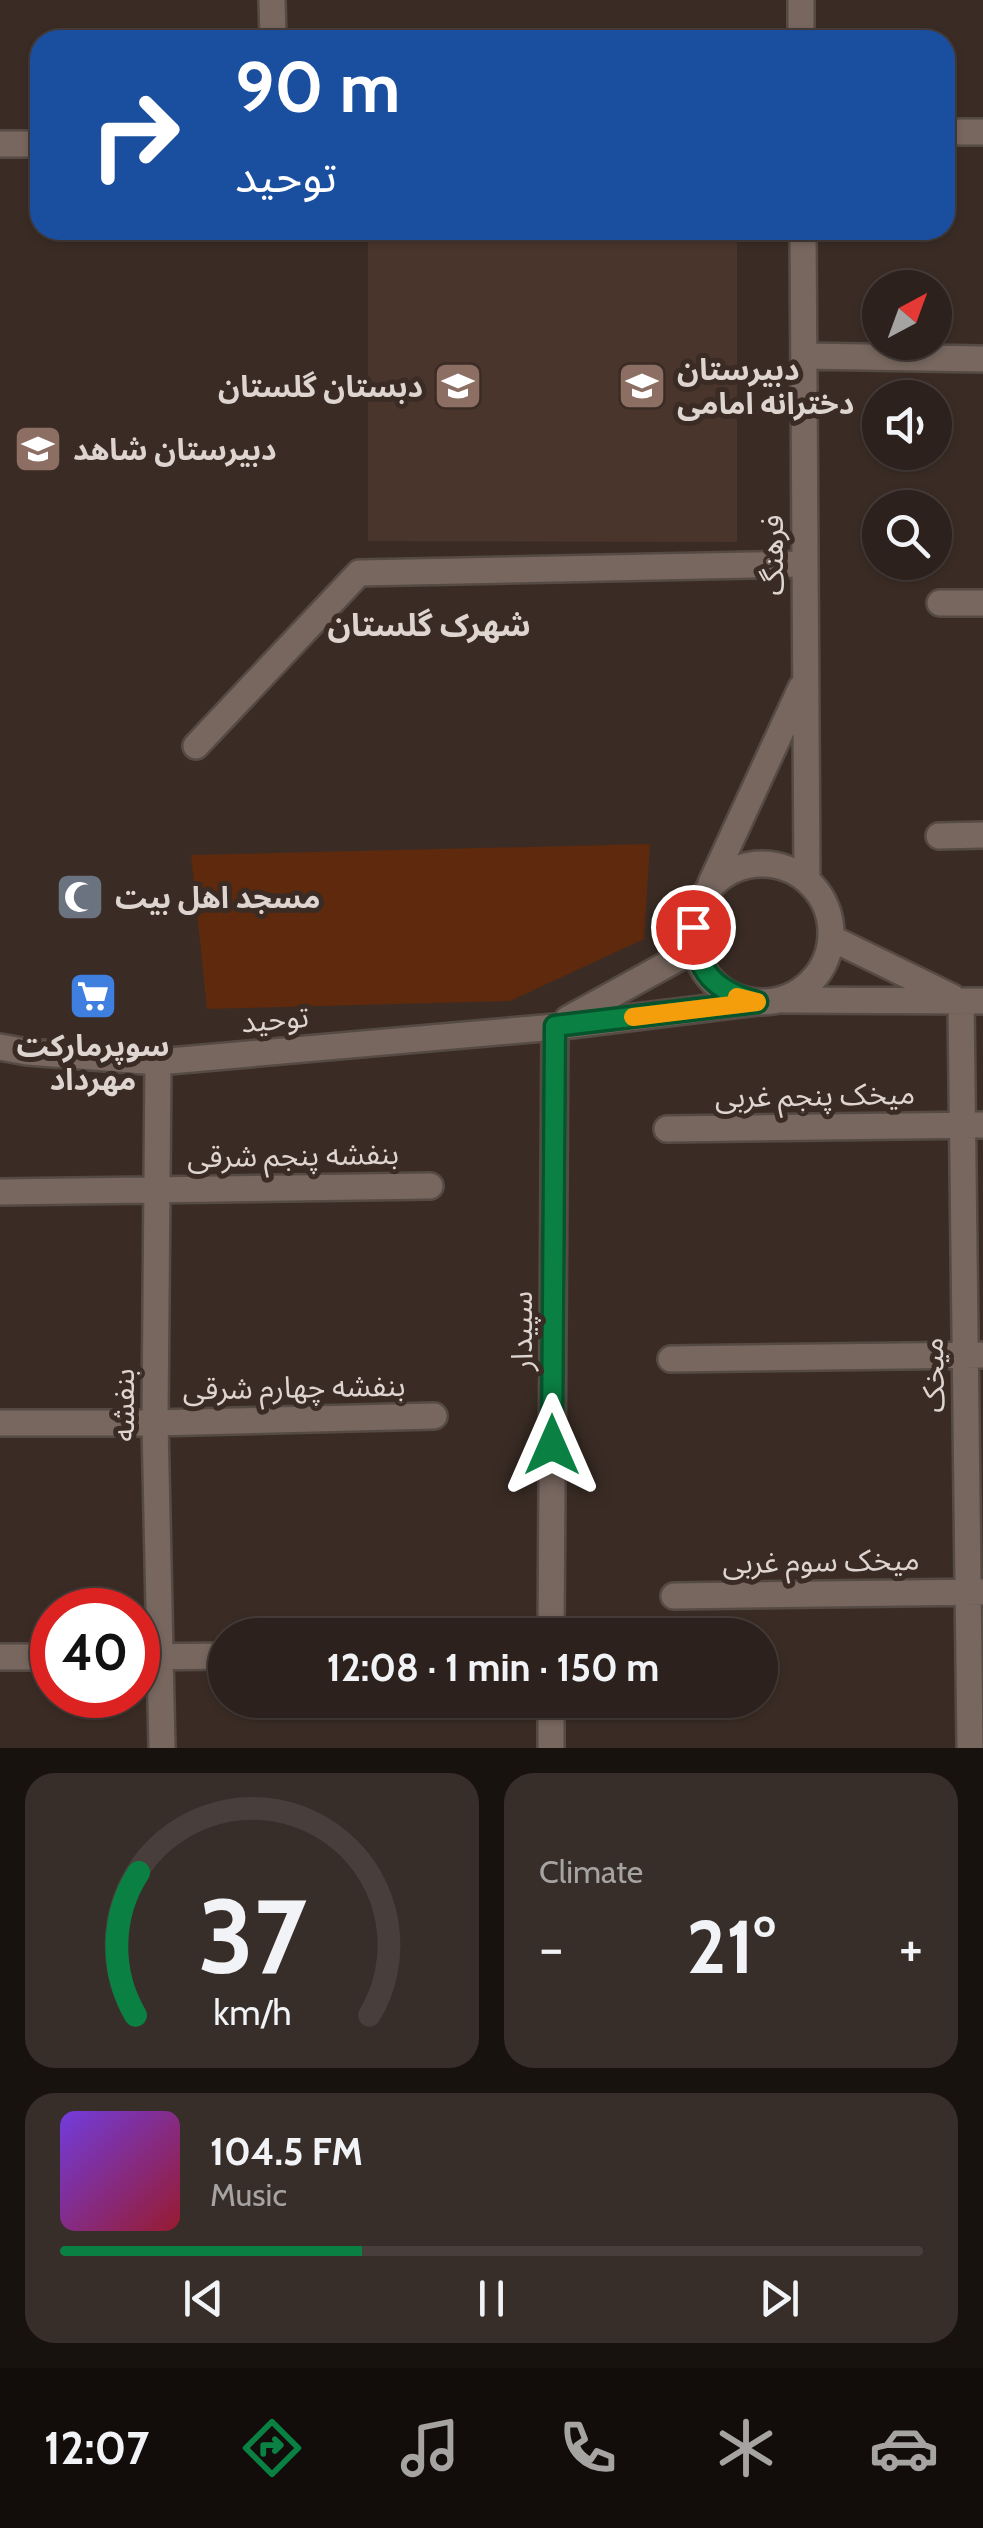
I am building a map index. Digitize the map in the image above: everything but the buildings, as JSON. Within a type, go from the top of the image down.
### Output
[{"type":"street","points":[[272,0],[273,30]]},
{"type":"street","points":[[801,0],[802,30]]},
{"type":"street","points":[[955,132],[983,132]]},
{"type":"street","points":[[0,144],[30,144]]},
{"type":"street","name":"فرهنگ","points":[[802,240],[807,880]]},
{"type":"street","points":[[804,356],[983,359]]},
{"type":"street","points":[[196,746],[358,573],[805,564]]},
{"type":"street","points":[[940,602],[983,602]]},
{"type":"street","points":[[709,888],[725,874],[756,864],[788,869],[807,880],[830,916],[826,960],[815,978],[799,992],[768,1001],[736,996],[718,986],[703,969],[694,949],[693,927],[698,906],[805,679]]},
{"type":"street","points":[[939,836],[983,836]]},
{"type":"street","points":[[831,938],[972,1001]]},
{"type":"street","name":"توحید","points":[[555,1026],[694,949]]},
{"type":"street","name":"توحید","points":[[0,1047],[158,1062],[555,1026],[768,1001],[972,1001]]},
{"type":"street","name":"میخک","points":[[970,1748],[976,1592],[972,1001]]},
{"type":"street","name":"سپیدار","points":[[551,1618],[555,1026]]},
{"type":"street","name":"بنفشه","points":[[151,1588],[158,1062]]},
{"type":"street","name":"میخک پنجم غربی","points":[[668,1129],[973,1126]]},
{"type":"street","name":"بنفشه پنجم شرقی","points":[[0,1192],[430,1186]]},
{"type":"street","points":[[671,1359],[974,1355]]},
{"type":"street","name":"بنفشه چهارم شرقی","points":[[0,1423],[434,1416]]},
{"type":"street","name":"میخک سوم غربی","points":[[674,1596],[976,1592]]},
{"type":"street","points":[[160,1658],[208,1656]]},
{"type":"street","points":[[0,1657],[30,1657]]},
{"type":"street","name":"بنفشه","points":[[158,1718],[162,1748]]},
{"type":"street","points":[[550,1748],[551,1718]]},
{"type":"shaded area","points":[[368,240],[737,240],[737,542],[368,541]]},
{"type":"shaded area","points":[[650,844],[644,939],[510,1001],[207,1009],[191,855]]},
{"type":"slow traffic","points":[[633,1017],[757,1002],[737,997]]},
{"type":"place","name":"دبستان گلستان","points":[[458,386]]},
{"type":"place","name":"دبیرستان دخترانه امامی","points":[[642,386]]},
{"type":"place","name":"دبیرستان شاهد","points":[[38,449]]},
{"type":"place","name":"مسجد اهل بیت","points":[[80,897]]},
{"type":"place","name":"سوپرمارکت مهرداد","points":[[93,996]]},
{"type":"district","name":"شهرک گلستان","points":[[429,624]]},
{"type":"route","points":[[552,1445],[555,1026],[757,1002],[718,986],[703,969],[694,949],[693,927]]}]
